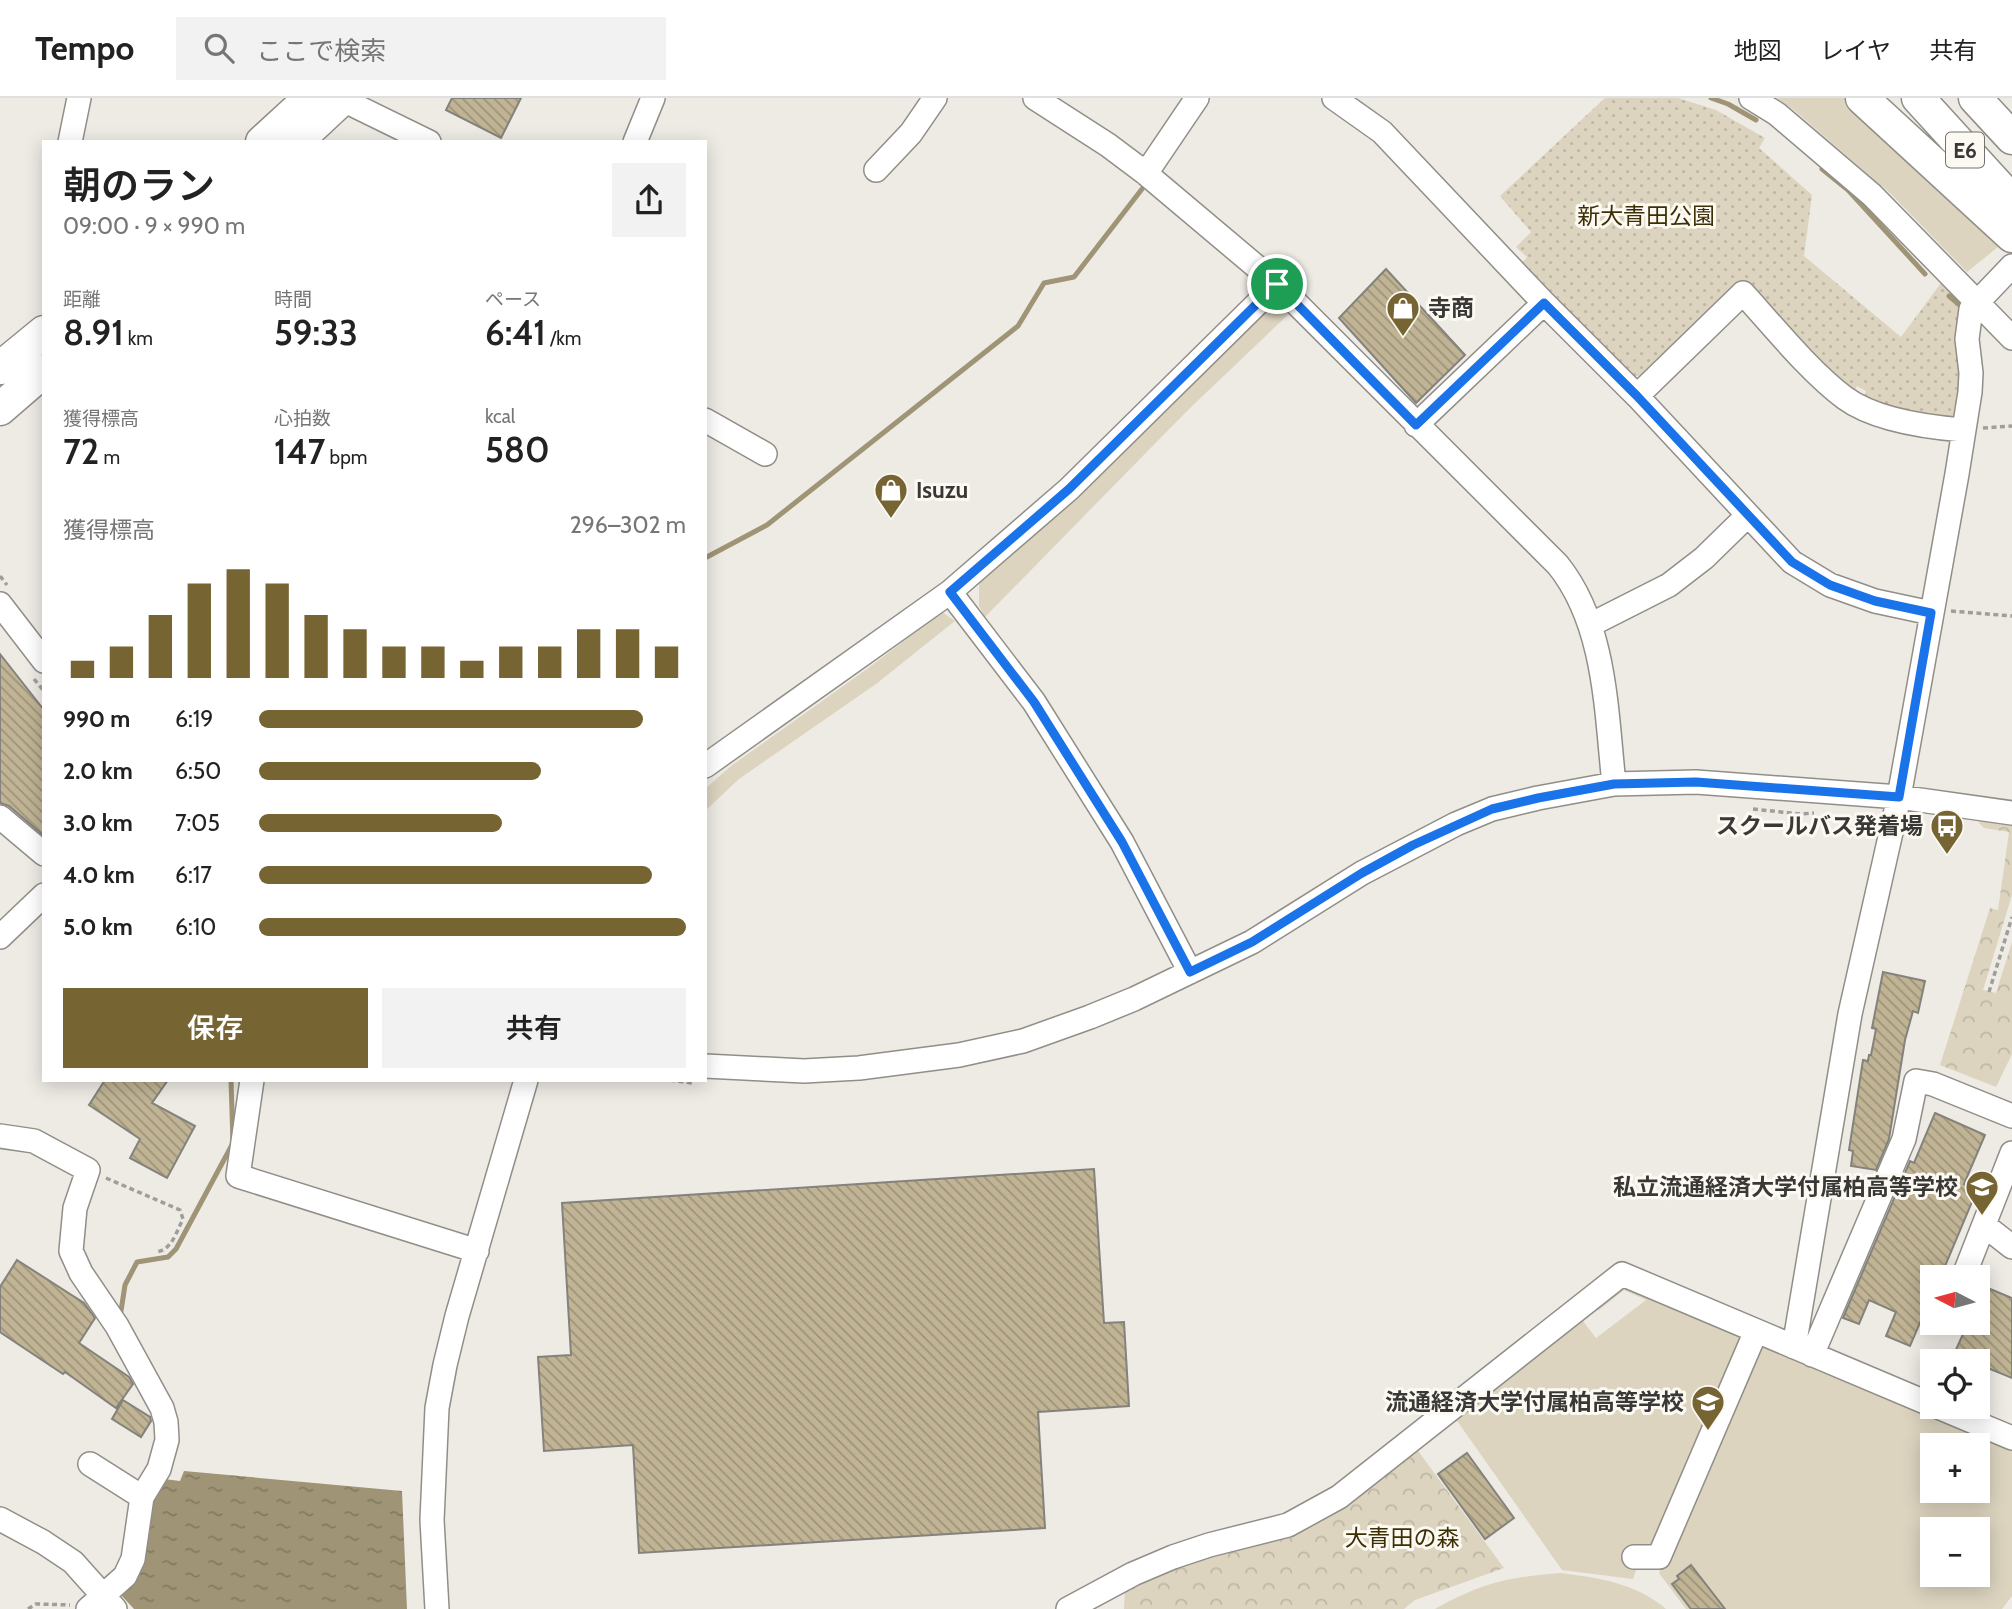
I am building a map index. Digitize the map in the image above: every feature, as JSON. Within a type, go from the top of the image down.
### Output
[{"type":"highway","points":[[264,140],[310,98]]},
{"type":"highway","points":[[1862,98],[2012,236]]},
{"type":"highway","name":"E6","points":[[1918,98],[2012,201]]},
{"type":"highway","name":"E6","points":[[1975,98],[2012,138]]},
{"type":"highway","points":[[298,140],[341,99]]},
{"type":"highway","points":[[0,368],[42,334]]},
{"type":"highway","points":[[0,409],[42,373]]},
{"type":"street","points":[[69,140],[79,98]]},
{"type":"street","points":[[636,140],[653,98]]},
{"type":"street","points":[[876,170],[911,133],[935,98]]},
{"type":"street","points":[[1035,98],[1108,145],[1144,172],[1277,284],[1558,565],[1580,598],[1590,625],[1601,678],[1614,784]]},
{"type":"street","points":[[1144,172],[1197,98]]},
{"type":"street","points":[[1334,98],[1382,132],[1544,303],[1637,396],[1792,562],[1830,585],[1875,601],[1931,613]]},
{"type":"street","points":[[1751,98],[1777,114],[1872,195],[2012,338]]},
{"type":"street","points":[[341,99],[425,140]]},
{"type":"street","points":[[1803,1351],[1850,1014],[1899,797],[1970,392],[1970,309],[2012,266]]},
{"type":"street","points":[[707,765],[950,592],[1069,489],[1277,284]]},
{"type":"street","points":[[1637,396],[1743,293],[1819,375],[1846,398],[1866,410],[1926,426],[1963,430]]},
{"type":"street","points":[[1416,425],[1544,303]]},
{"type":"street","points":[[707,421],[765,454]]},
{"type":"street","points":[[1590,625],[1669,585],[1704,558],[1747,516]]},
{"type":"street","points":[[950,592],[1034,702],[1122,842],[1190,972]]},
{"type":"street","points":[[0,604],[42,658]]},
{"type":"street","points":[[707,1066],[804,1071],[859,1068],[959,1055],[1023,1041],[1090,1017],[1252,942],[1362,873],[1457,824],[1492,809],[1538,798],[1614,784],[1696,782],[1899,797],[2012,813]]},
{"type":"street","points":[[0,817],[42,852]]},
{"type":"street","points":[[0,937],[42,897]]},
{"type":"street","points":[[1803,1351],[1904,1139],[1916,1081],[1933,1084],[2012,1116]]},
{"type":"street","points":[[252,1082],[238,1176],[477,1251]]},
{"type":"street","points":[[438,1609],[432,1520],[437,1408],[457,1317],[525,1082]]},
{"type":"street","points":[[0,1136],[34,1141],[88,1170],[75,1208],[71,1251],[81,1273],[117,1326],[162,1408],[167,1440],[159,1469],[142,1497],[133,1559],[125,1576],[101,1600],[73,1562],[60,1552],[0,1520]]},
{"type":"street","points":[[1968,1265],[2012,1153]]},
{"type":"street","points":[[1984,1225],[2012,1247]]},
{"type":"street","points":[[1068,1609],[1133,1574],[1173,1557],[1288,1525],[1339,1497],[1622,1274],[1920,1400]]},
{"type":"street","points":[[1634,1557],[1659,1557],[1756,1331]]},
{"type":"street","points":[[1967,1419],[2012,1438]]},
{"type":"street","points":[[90,1464],[142,1497]]},
{"type":"path","points":[[1963,430],[2012,426]]},
{"type":"path","points":[[1931,613],[1944,611],[2012,616]]},
{"type":"path","points":[[1989,992],[2012,917]]},
{"type":"path","points":[[88,1170],[180,1210],[183,1219],[168,1248],[155,1251]]},
{"type":"path","points":[[28,1609],[36,1604],[76,1605],[101,1600]]},
{"type":"green space","name":"新大青田公園","points":[[1605,98],[1678,98],[1716,110],[1765,138],[1759,148],[1812,195],[1804,256],[1901,337],[1944,279],[1962,299],[1962,368],[1958,412],[1947,420],[1907,414],[1863,398],[1866,391],[1857,386],[1854,392],[1835,377],[1744,283],[1645,376],[1631,376],[1523,262],[1527,257],[1516,247],[1531,232],[1500,196]]},
{"type":"green space","points":[[1777,98],[1853,98],[1940,192],[1998,247],[1967,272],[1891,194]]},
{"type":"green space","points":[[1277,299],[1296,307],[1187,411],[985,617],[979,606],[979,579]]},
{"type":"green space","points":[[942,612],[955,621],[876,684],[739,779],[707,809],[707,787],[731,766]]},
{"type":"green space","points":[[1980,819],[2012,823],[2012,895],[1983,990],[1996,993],[2012,942],[2012,1054],[1996,1087],[1940,1065],[1990,908],[1998,910],[2009,832],[1984,828],[1979,823]]},
{"type":"green space","points":[[1624,1280],[1746,1330],[1733,1354],[1667,1508],[1662,1531],[1647,1568],[1637,1567],[1633,1579],[1562,1570],[1455,1418],[1580,1317],[1596,1338],[1646,1300],[1624,1290],[1599,1310],[1594,1309]]},
{"type":"green space","points":[[1760,1340],[1920,1407],[1920,1419],[1948,1419],[1981,1433],[1920,1433],[1920,1503],[1990,1503],[1990,1437],[2012,1446],[2012,1596],[2002,1609],[1686,1609],[1659,1573]]},
{"type":"green space","name":"大青田の森","points":[[1416,1448],[1504,1568],[1415,1600],[1404,1609],[1124,1609],[1125,1587],[1218,1551]]},
{"type":"green space","points":[[1561,1573],[1616,1583],[1642,1593],[1666,1609],[1435,1609],[1467,1593],[1496,1583]]},
{"type":"water","points":[[184,1471],[402,1491],[407,1609],[134,1609],[122,1596],[123,1586],[150,1501],[164,1479],[180,1481]]},
{"type":"building","points":[[452,98],[521,98],[501,138],[446,110]]},
{"type":"building","name":"寺商","points":[[1386,269],[1465,355],[1416,403],[1339,318]]},
{"type":"building","points":[[0,654],[42,707],[42,834],[9,806],[0,803]]},
{"type":"building","points":[[1883,972],[1925,981],[1918,1013],[1913,1011],[1905,1040],[1889,1139],[1876,1170],[1851,1166],[1853,1151],[1849,1150],[1863,1060],[1868,1061],[1871,1055],[1876,1029],[1872,1028]]},
{"type":"building","points":[[104,1082],[167,1082],[152,1103],[195,1126],[167,1178],[130,1158],[140,1139],[89,1105]]},
{"type":"building","points":[[1935,1113],[1985,1135],[1964,1184],[1977,1190],[1945,1265],[1920,1265],[1920,1323],[1910,1346],[1886,1336],[1896,1312],[1869,1300],[1859,1324],[1843,1318],[1910,1161],[1914,1163]]},
{"type":"building","points":[[1094,1169],[1104,1323],[1124,1322],[1129,1406],[1038,1412],[1045,1528],[639,1553],[633,1445],[544,1451],[538,1357],[571,1355],[562,1203]]},
{"type":"building","points":[[17,1260],[84,1303],[95,1318],[79,1343],[129,1377],[133,1384],[116,1408],[65,1372],[63,1374],[0,1332],[0,1287]]},
{"type":"building","points":[[1990,1289],[2012,1298],[2012,1378],[1990,1369],[1990,1349],[1956,1349],[1963,1335],[1990,1335]]},
{"type":"building","points":[[123,1400],[150,1417],[151,1421],[141,1437],[112,1419]]},
{"type":"building","points":[[1467,1453],[1514,1518],[1485,1539],[1438,1474]]},
{"type":"building","points":[[1691,1565],[1725,1609],[1691,1609],[1672,1584],[1679,1579],[1677,1576]]},
{"type":"waterway","points":[[1711,98],[1756,120]]},
{"type":"waterway","points":[[1822,169],[1848,190],[1925,274]]},
{"type":"waterway","points":[[707,557],[767,525],[1018,326],[1044,283],[1074,277],[1142,189]]},
{"type":"waterway","points":[[1949,296],[1962,307]]},
{"type":"waterway","points":[[121,1311],[125,1285],[137,1262],[168,1257],[176,1249],[233,1143],[231,1082]]},
{"type":"place","name":"寺商","points":[[1403,338]]},
{"type":"place","name":"Isuzu","points":[[891,520]]},
{"type":"place","name":"スクールバス発着場","points":[[1947,856]]},
{"type":"place","name":"私立流通経済大学付属柏高等学校","points":[[1982,1217]]},
{"type":"place","name":"流通経済大学付属柏高等学校","points":[[1708,1432]]},
{"type":"route","points":[[1277,284],[1416,425],[1544,303],[1637,396],[1792,562],[1830,585],[1875,601],[1931,613],[1899,797],[1696,782],[1638,782],[1585,789],[1492,809],[1413,845],[1362,873],[1252,942],[1190,972],[1148,887],[1122,842],[1034,702],[950,592],[1069,489],[1277,284]]}]
